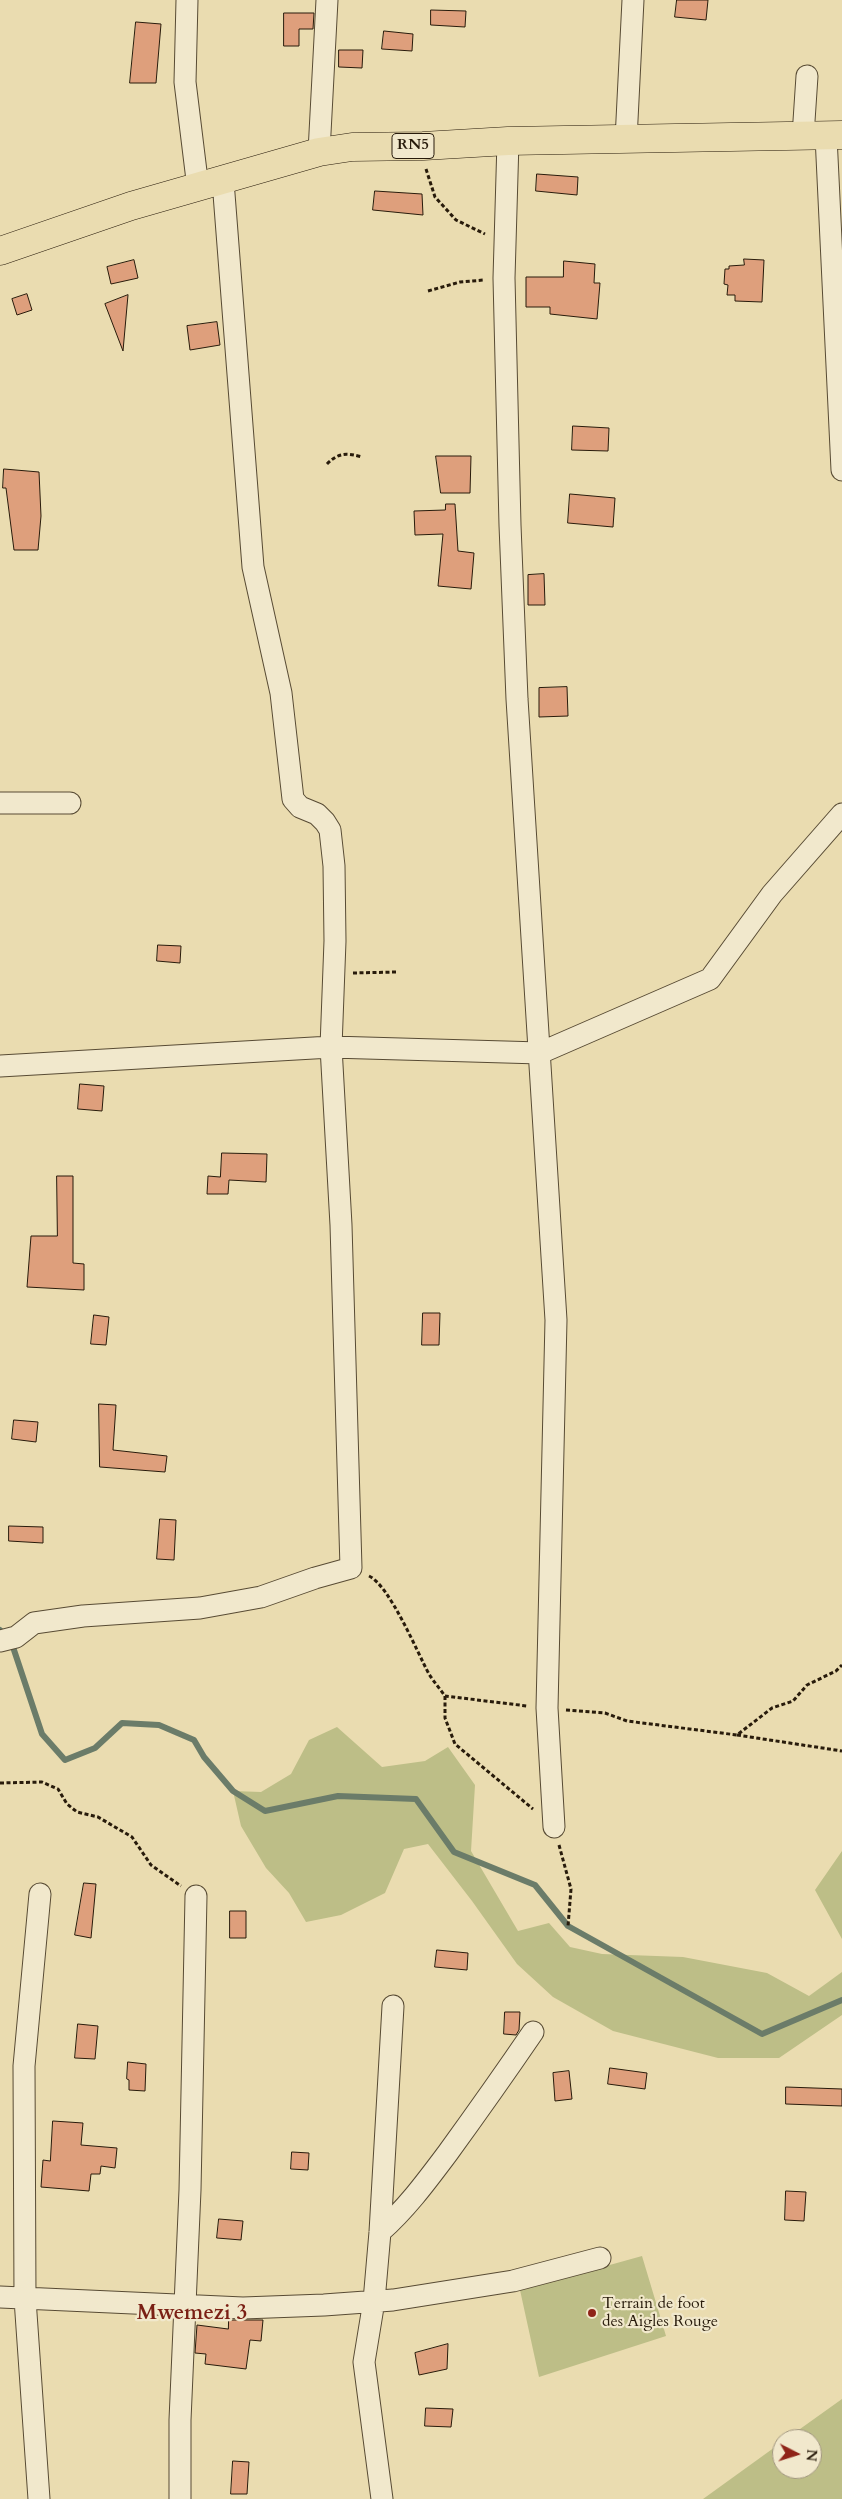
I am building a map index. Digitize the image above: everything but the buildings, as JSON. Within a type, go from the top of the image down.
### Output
[{"type":"highway","name":"RN5","points":[[0,251],[131,206],[319,152],[352,146],[423,146],[508,141],[824,136]]},
{"type":"street","points":[[0,1641],[16,1637],[34,1623],[208,1606],[261,1597],[315,1578],[352,1568],[341,1225],[332,1047],[335,974],[334,866],[330,830],[317,814],[300,807],[293,799],[281,693],[253,567],[210,184],[185,82],[187,0]]},
{"type":"street","points":[[319,152],[328,0]]},
{"type":"street","points":[[626,140],[632,0]]},
{"type":"street","points":[[807,76],[824,136],[842,470]]},
{"type":"street","points":[[508,141],[504,278],[510,525],[517,699],[556,1320],[547,1708],[554,1827]]},
{"type":"street","points":[[0,803],[70,803]]},
{"type":"street","points":[[0,1066],[332,1047],[540,1053],[710,979],[772,894],[842,814]]},
{"type":"street","points":[[39,2499],[25,2299],[24,2066],[40,1894]]},
{"type":"street","points":[[180,2499],[180,2420],[186,2305],[196,1896]]},
{"type":"street","points":[[382,2499],[364,2362],[374,2301],[380,2232],[393,2006]]},
{"type":"street","points":[[380,2232],[400,2215],[432,2174],[483,2105],[533,2032]]},
{"type":"street","points":[[0,2297],[243,2308],[374,2301],[514,2281],[600,2258]]},
{"type":"path","points":[[423,146],[427,177],[435,197],[456,220],[474,227],[492,238],[504,241]]},
{"type":"path","points":[[428,291],[460,282],[504,278]]},
{"type":"path","points":[[327,464],[335,456],[347,453],[362,457]]},
{"type":"path","points":[[335,974],[396,972]]},
{"type":"path","points":[[352,1568],[374,1578],[390,1598],[431,1676],[445,1696],[445,1718],[455,1744],[554,1827],[570,1889],[568,1926]]},
{"type":"path","points":[[737,1736],[772,1708],[793,1701],[807,1685],[836,1671],[842,1665]]},
{"type":"path","points":[[445,1696],[605,1713],[627,1721],[842,1751]]},
{"type":"path","points":[[0,1784],[42,1782],[58,1789],[67,1804],[77,1812],[98,1816],[132,1837],[151,1865],[196,1896]]},
{"type":"green space","points":[[337,1727],[382,1767],[425,1761],[448,1747],[475,1785],[471,1851],[518,1931],[549,1923],[570,1947],[602,1954],[683,1957],[767,1973],[809,1996],[842,1972],[842,2015],[779,2058],[718,2058],[613,2031],[553,1997],[517,1964],[428,1844],[404,1849],[385,1893],[341,1915],[306,1922],[289,1893],[266,1868],[241,1826],[233,1791],[261,1792],[291,1774],[309,1740]]},
{"type":"green space","points":[[842,1851],[842,1939],[815,1890]]},
{"type":"green space","name":"Terrain de foot des Aigles Rouge","points":[[642,2256],[666,2336],[539,2377],[520,2290]]},
{"type":"green space","points":[[842,2399],[842,2499],[703,2499],[772,2449],[772,2479],[822,2479],[822,2429],[800,2429]]},
{"type":"waterway","points":[[0,1630],[10,1638],[42,1734],[65,1760],[95,1748],[122,1723],[159,1725],[194,1740],[204,1757],[233,1791],[265,1811],[338,1796],[416,1799],[454,1852],[535,1885],[568,1926],[762,2034],[842,2000]]},
{"type":"place","name":"Terrain de foot des Aigles Rouge","points":[[592,2313]]},
{"type":"district","name":"Mwemezi 3","points":[[192,2314]]}]
